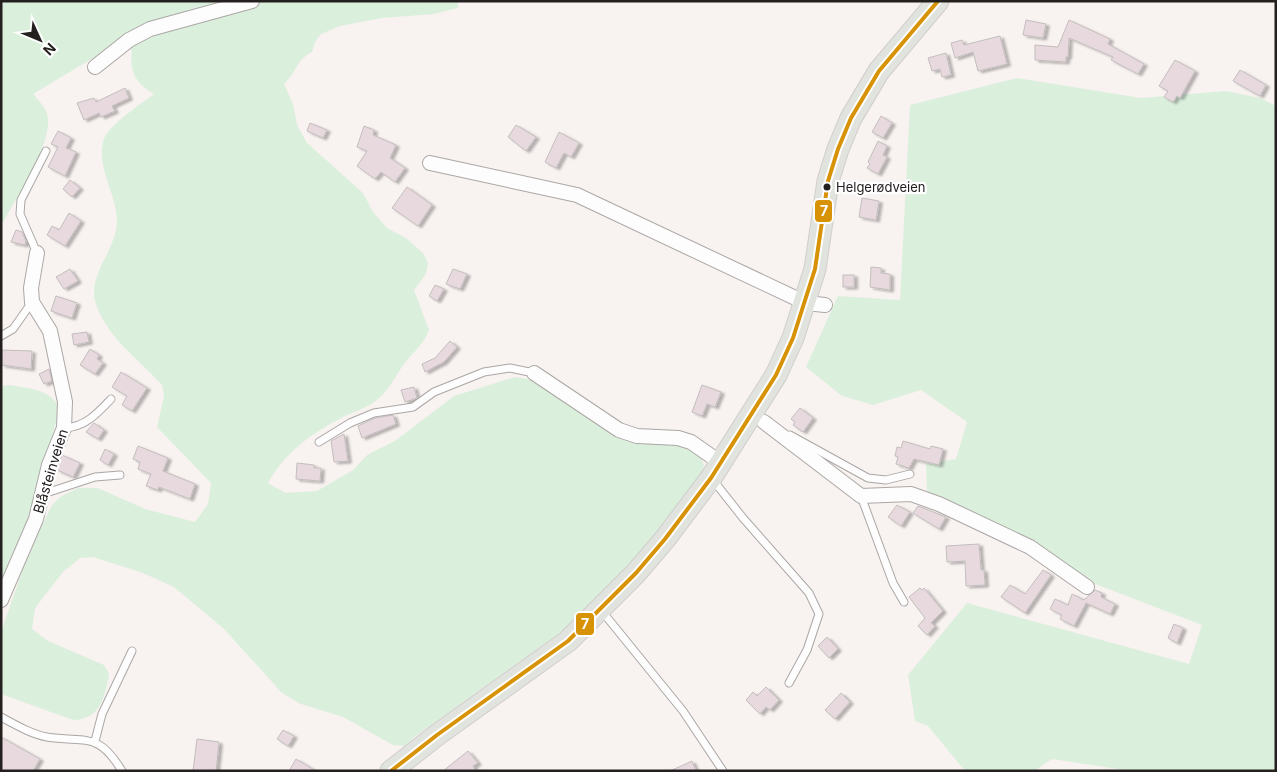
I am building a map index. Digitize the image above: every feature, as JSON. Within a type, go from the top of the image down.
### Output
[{"type":"main road","points":[[391,771],[437,735],[550,655],[601,610],[665,539],[716,470],[776,375],[815,304],[815,269],[828,181],[838,149],[851,118],[879,71],[938,1]]},
{"type":"street","points":[[95,68],[129,40],[150,29],[252,1]]},
{"type":"street","points":[[430,163],[577,195],[815,304]]},
{"type":"street","points":[[32,302],[31,288],[37,252]]},
{"type":"street","name":"Blåsteinveien","points":[[1,600],[36,519],[50,466],[64,428],[65,402],[50,332],[32,302]]},
{"type":"street","points":[[534,373],[619,430],[637,436],[678,438],[691,442],[716,470]]},
{"type":"street","points":[[764,422],[861,496],[911,494],[939,504],[1030,547],[1087,587]]},
{"type":"lane","points":[[37,252],[20,214],[21,200],[46,151]]},
{"type":"lane","points":[[1,336],[13,329],[32,302]]},
{"type":"lane","points":[[319,442],[350,423],[374,413],[413,407],[434,392],[484,372],[510,368],[534,373]]},
{"type":"lane","points":[[64,428],[75,428],[86,422],[111,399]]},
{"type":"lane","points":[[778,431],[793,436],[868,478],[886,480],[910,474]]},
{"type":"lane","points":[[716,470],[720,487],[743,518],[809,593],[819,614],[807,650],[789,682]]},
{"type":"lane","points":[[43,494],[95,477],[120,474]]},
{"type":"lane","points":[[861,496],[893,583],[904,602]]},
{"type":"lane","points":[[601,610],[683,711],[723,771]]},
{"type":"lane","points":[[95,741],[102,714],[132,651]]},
{"type":"lane","points":[[1,717],[23,729],[46,736],[95,741],[107,750],[122,771]]},
{"type":"green space","points":[[1,1],[458,1],[458,8],[434,14],[382,18],[340,26],[321,34],[315,42],[312,52],[302,59],[284,84],[293,104],[297,125],[307,143],[363,193],[373,212],[387,228],[406,238],[423,253],[428,263],[426,274],[414,290],[429,330],[387,390],[378,399],[367,407],[333,422],[311,436],[283,461],[268,483],[286,493],[317,491],[353,470],[367,455],[395,441],[454,396],[515,377],[536,380],[572,403],[609,433],[639,443],[681,446],[700,455],[704,465],[702,475],[686,504],[604,592],[564,630],[413,738],[405,746],[393,745],[343,717],[301,704],[282,693],[224,629],[174,587],[143,573],[93,557],[80,558],[63,572],[35,608],[32,629],[48,641],[104,665],[109,674],[100,706],[89,716],[73,720],[1,694],[1,632],[29,552],[52,505],[60,497],[78,488],[98,488],[145,509],[195,522],[208,504],[211,483],[157,427],[164,396],[162,385],[116,338],[101,316],[94,293],[98,273],[116,232],[117,221],[114,201],[102,159],[104,139],[112,127],[154,94],[143,86],[135,76],[131,58],[132,51],[123,40],[33,94],[46,112],[48,120],[47,132],[31,174],[1,226]]},
{"type":"green space","points":[[1017,78],[1141,98],[1226,91],[1260,98],[1276,106],[1276,771],[1131,771],[1052,759],[1034,771],[965,771],[928,726],[915,721],[908,675],[967,603],[1189,664],[1202,625],[1085,580],[927,491],[926,464],[956,459],[967,422],[921,390],[873,405],[842,396],[806,367],[838,296],[900,300],[910,105]]},
{"type":"green space","points":[[9,385],[45,393],[56,402],[60,409],[20,545],[1,590],[1,386]]},
{"type":"building","points":[[1026,20],[1046,24],[1043,38],[1023,35]]},
{"type":"building","points":[[1069,20],[1110,39],[1108,44],[1144,64],[1138,74],[1111,60],[1113,57],[1069,38],[1066,62],[1035,60],[1035,45],[1058,47]]},
{"type":"building","points":[[1000,36],[1007,64],[978,71],[973,52],[955,58],[951,43],[962,40],[964,45]]},
{"type":"building","points":[[946,53],[951,75],[942,77],[940,69],[932,71],[928,58]]},
{"type":"building","points":[[1175,60],[1195,71],[1180,98],[1177,96],[1173,102],[1164,97],[1168,91],[1159,86]]},
{"type":"building","points":[[1240,70],[1266,85],[1260,96],[1233,81]]},
{"type":"building","points":[[125,88],[129,98],[112,106],[115,111],[101,117],[99,113],[84,120],[77,103],[94,98],[96,102]]},
{"type":"building","points":[[881,116],[892,123],[883,138],[872,132]]},
{"type":"building","points":[[310,123],[327,130],[323,138],[307,131]]},
{"type":"building","points":[[516,125],[536,137],[526,151],[508,137]]},
{"type":"building","points":[[364,126],[374,130],[373,135],[396,145],[390,158],[405,168],[395,182],[381,172],[375,179],[357,166],[367,151],[357,147]]},
{"type":"building","points":[[58,131],[71,138],[66,148],[76,152],[65,176],[48,167],[58,147],[51,144]]},
{"type":"building","points":[[559,132],[579,143],[571,157],[564,153],[556,168],[545,162]]},
{"type":"building","points":[[878,141],[887,146],[883,155],[887,157],[878,174],[867,168]]},
{"type":"building","points":[[70,180],[80,188],[72,197],[63,189]]},
{"type":"building","points":[[407,187],[432,205],[418,226],[392,208]]},
{"type":"building","points":[[862,198],[879,201],[876,220],[859,217]]},
{"type":"building","points":[[69,213],[81,221],[65,246],[47,235],[52,226],[59,230]]},
{"type":"building","points":[[16,230],[22,232],[26,241],[25,245],[11,242]]},
{"type":"building","points":[[871,267],[881,268],[881,273],[890,274],[890,290],[870,287]]},
{"type":"building","points":[[70,269],[78,281],[64,289],[56,277]]},
{"type":"building","points":[[453,269],[467,274],[460,289],[446,284]]},
{"type":"building","points":[[843,275],[854,275],[854,287],[843,287]]},
{"type":"building","points":[[435,285],[444,289],[437,301],[429,296]]},
{"type":"building","points":[[56,296],[77,303],[72,318],[51,311]]},
{"type":"building","points":[[87,332],[89,342],[74,345],[72,334]]},
{"type":"building","points":[[450,341],[457,347],[444,362],[425,372],[422,364],[435,358]]},
{"type":"building","points":[[90,349],[99,355],[97,359],[103,363],[95,374],[80,365]]},
{"type":"building","points":[[2,350],[32,351],[31,369],[2,365]]},
{"type":"building","points":[[49,369],[52,381],[44,384],[39,374]]},
{"type":"building","points":[[121,372],[147,388],[132,411],[122,405],[127,396],[112,387]]},
{"type":"building","points":[[702,385],[721,392],[715,407],[707,404],[702,416],[692,412]]},
{"type":"building","points":[[414,387],[417,398],[405,402],[401,390]]},
{"type":"building","points":[[800,408],[813,418],[803,432],[793,425],[795,422],[791,419]]},
{"type":"building","points":[[393,415],[396,424],[362,438],[358,426],[375,418]]},
{"type":"building","points":[[94,423],[104,430],[98,439],[86,432]]},
{"type":"building","points":[[344,434],[348,461],[334,462],[331,441]]},
{"type":"building","points":[[903,441],[930,449],[931,446],[943,449],[939,465],[914,459],[909,468],[896,464],[898,457],[895,456],[897,447],[901,448]]},
{"type":"building","points":[[138,446],[168,458],[163,471],[195,484],[190,499],[159,487],[158,490],[146,486],[151,474],[138,469],[140,462],[133,459]]},
{"type":"building","points":[[105,449],[114,454],[108,465],[100,460]]},
{"type":"building","points":[[62,455],[80,463],[73,477],[57,470]]},
{"type":"building","points":[[297,463],[314,465],[314,468],[321,468],[320,481],[296,479]]},
{"type":"building","points":[[897,505],[910,512],[901,526],[888,517]]},
{"type":"building","points":[[918,506],[946,517],[939,529],[913,513]]},
{"type":"building","points":[[979,544],[981,570],[984,570],[985,585],[966,586],[965,561],[947,562],[946,546]]},
{"type":"building","points":[[1043,570],[1051,575],[1025,613],[1001,597],[1010,585],[1025,594]]},
{"type":"building","points":[[920,588],[922,590],[924,588],[943,611],[931,623],[935,626],[927,635],[918,626],[925,618],[909,597]]},
{"type":"building","points":[[1095,590],[1102,593],[1101,597],[1115,604],[1110,614],[1086,603],[1074,626],[1060,619],[1062,615],[1050,609],[1055,599],[1068,605],[1072,594],[1084,600]]},
{"type":"building","points":[[1174,624],[1183,628],[1177,643],[1168,638]]},
{"type":"building","points":[[827,637],[838,649],[829,658],[818,646]]},
{"type":"building","points":[[766,687],[779,700],[770,710],[766,707],[760,714],[746,700],[753,692],[757,696]]},
{"type":"building","points":[[841,693],[850,702],[835,719],[825,710]]},
{"type":"building","points":[[283,730],[294,736],[288,746],[277,739]]},
{"type":"building","points":[[1,737],[40,759],[33,771],[1,771]]},
{"type":"building","points":[[197,739],[219,742],[216,771],[193,771]]},
{"type":"building","points":[[468,751],[478,763],[473,766],[476,771],[443,771]]},
{"type":"building","points":[[296,759],[316,771],[289,771]]},
{"type":"building","points":[[692,761],[696,771],[670,771]]},
{"type":"transit line","name":"7","points":[[391,771],[437,735],[568,641],[636,573],[665,539],[711,478],[776,375],[793,338],[815,269],[828,181],[838,149],[851,118],[879,71],[938,1]]},
{"type":"place","name":"Helgerødveien","points":[[827,187]]}]
